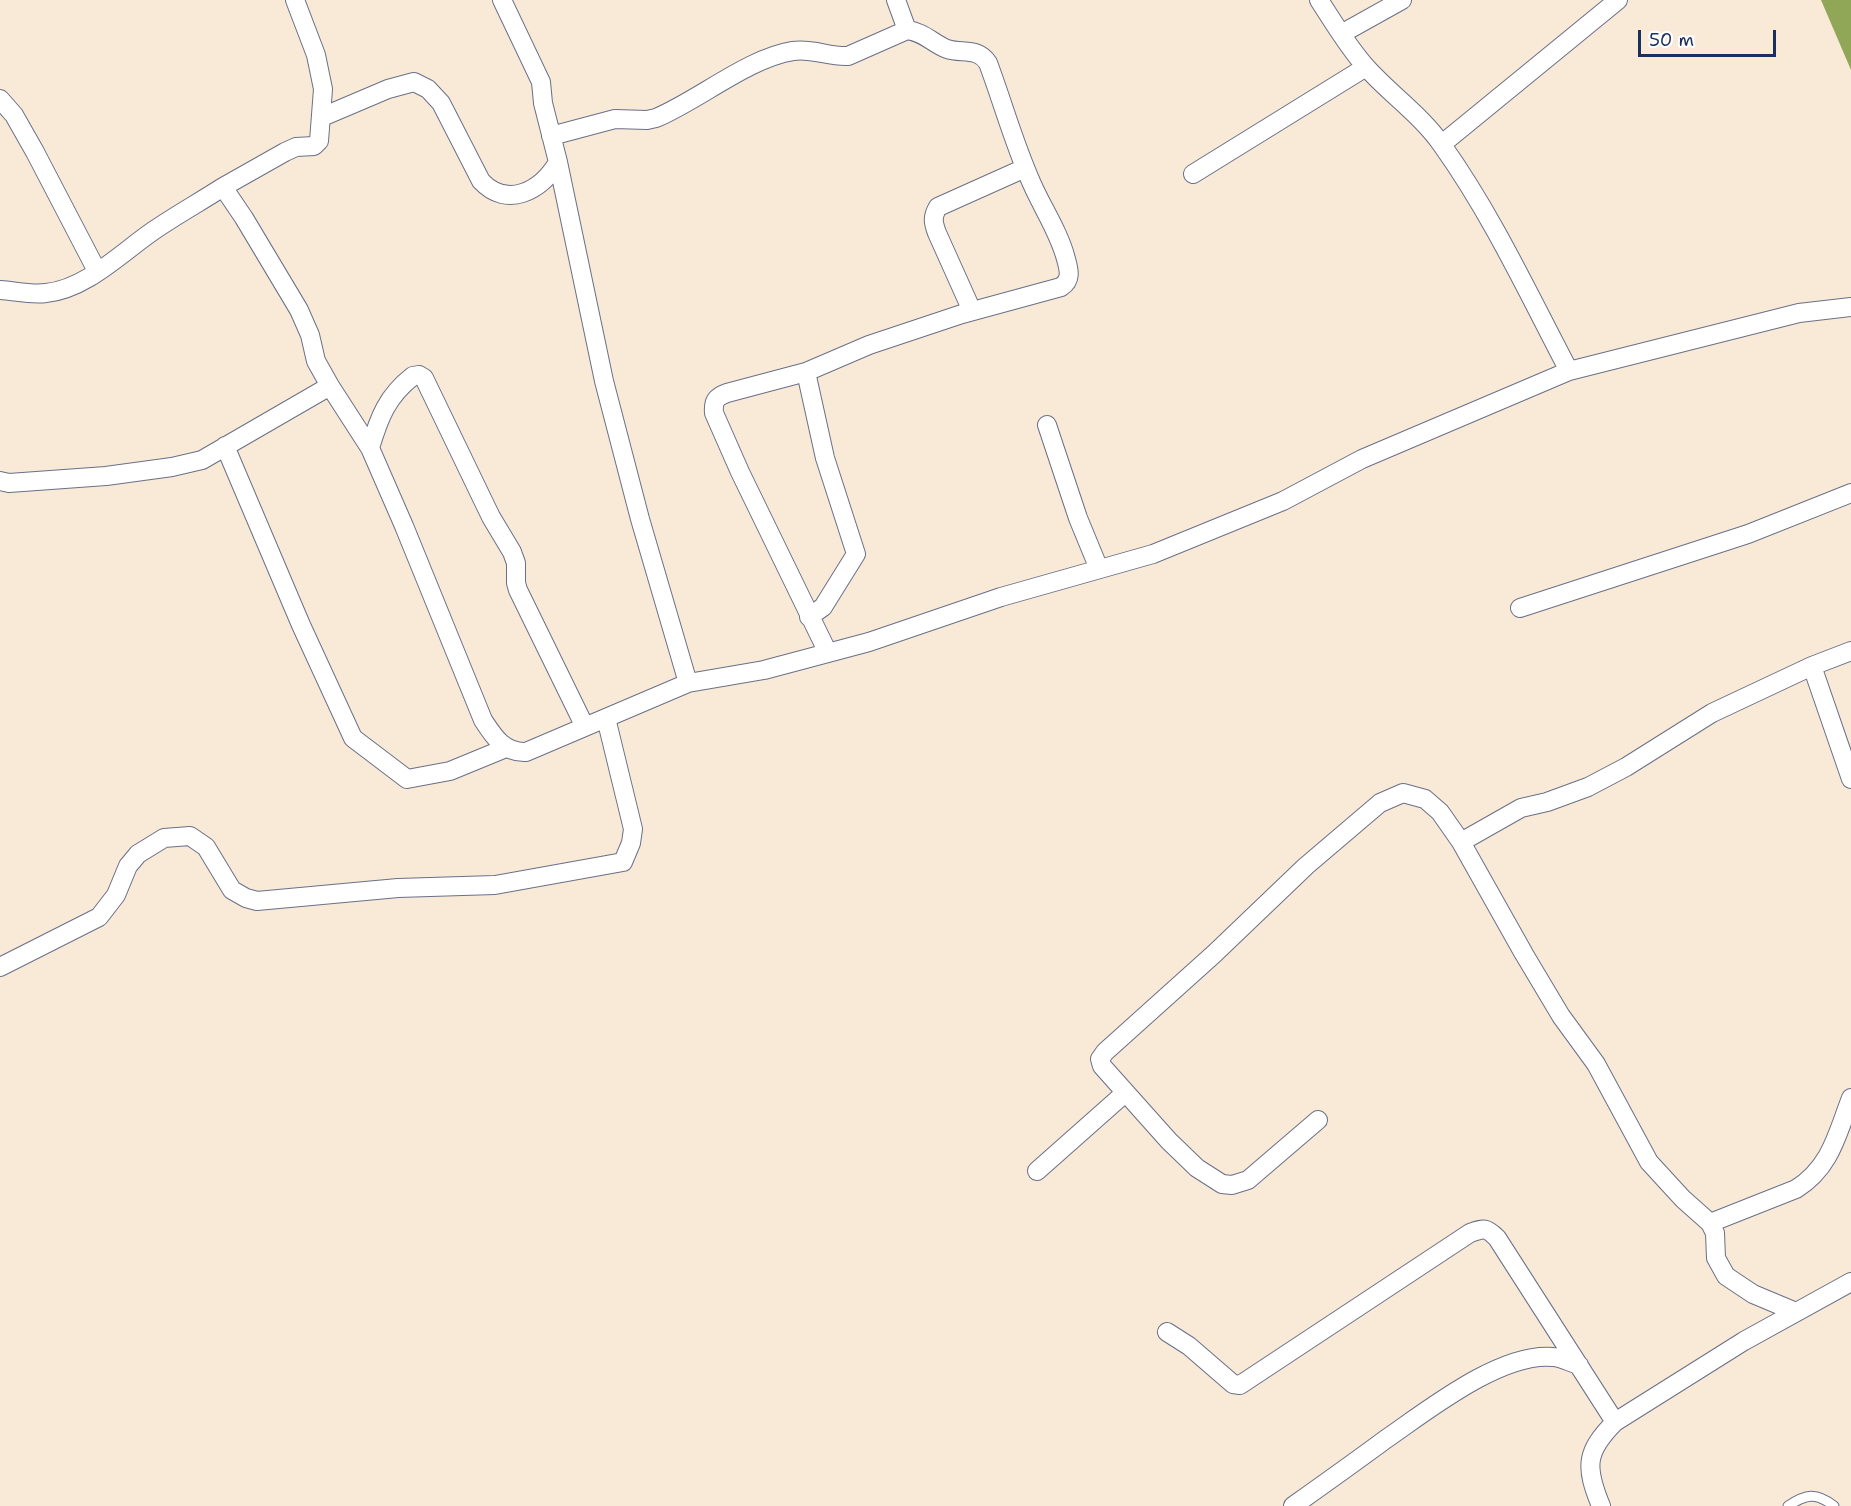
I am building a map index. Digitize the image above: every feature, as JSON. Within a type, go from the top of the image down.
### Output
[{"type":"street","points":[[0,290],[45,293],[62,289],[97,271],[155,230],[223,187],[296,147],[314,146],[321,137],[323,89],[316,55],[295,0]]},
{"type":"street","points":[[502,0],[541,82],[604,381],[640,519],[688,683]]},
{"type":"street","points":[[896,0],[907,30]]},
{"type":"street","points":[[1319,0],[1366,67],[1442,144],[1482,206],[1569,371]]},
{"type":"street","points":[[1341,34],[1402,0]]},
{"type":"street","points":[[1442,144],[1618,0]]},
{"type":"street","points":[[551,136],[615,119],[656,118],[773,56],[805,49],[837,57],[848,56],[907,30],[918,32],[945,48],[984,56],[1026,168],[1066,258],[1069,279],[1066,283],[1061,287],[972,311],[869,345],[806,372],[721,396],[715,400],[713,405],[714,413],[740,472],[828,653]]},
{"type":"street","points":[[1193,174],[1366,67]]},
{"type":"street","points":[[322,117],[388,89],[414,82],[428,90],[441,103],[481,181],[489,190],[506,196],[529,191],[540,185],[551,174],[558,162]]},
{"type":"street","points":[[0,99],[14,115],[97,271]]},
{"type":"street","points":[[972,311],[937,233],[933,223],[933,214],[938,207],[1026,168]]},
{"type":"street","points":[[223,187],[298,310],[310,335],[316,361],[370,448],[409,537],[483,720],[498,742],[517,753],[526,752],[688,683],[764,670],[869,642],[1001,597],[1153,554],[1283,501],[1362,459],[1569,371],[1799,313],[1851,307]]},
{"type":"street","points":[[806,372],[825,458],[856,554],[824,607],[809,617]]},
{"type":"street","points":[[370,448],[377,422],[387,404],[413,376],[419,375],[424,378],[491,517],[512,552],[516,563],[518,590],[585,727]]},
{"type":"street","points":[[0,481],[9,483],[60,480],[172,467],[202,460],[330,386]]},
{"type":"street","points":[[1047,425],[1078,518],[1099,569]]},
{"type":"street","points":[[225,446],[353,738],[407,779],[450,771],[506,748]]},
{"type":"street","points":[[1520,608],[1748,534],[1851,493]]},
{"type":"street","points":[[1461,842],[1521,808],[1547,802],[1588,787],[1626,767],[1712,713],[1812,666],[1851,651]]},
{"type":"street","points":[[1812,666],[1851,779]]},
{"type":"street","points":[[0,967],[99,917],[116,895],[128,866],[138,854],[164,838],[190,836],[206,847],[232,890],[257,901],[398,888],[495,885],[623,862],[631,843],[633,829],[606,718]]},
{"type":"street","points":[[1318,1120],[1248,1180],[1232,1185],[1222,1184],[1197,1168],[1169,1141],[1102,1066],[1101,1055],[1214,954],[1306,866],[1380,803],[1403,793],[1425,799],[1440,812],[1461,842],[1534,972],[1561,1016],[1596,1064],[1649,1162],[1677,1193],[1710,1223],[1715,1233],[1716,1258],[1726,1276],[1753,1294],[1796,1312]]},
{"type":"street","points":[[1037,1171],[1125,1093]]},
{"type":"street","points":[[1710,1223],[1797,1189],[1808,1182],[1830,1155],[1851,1098]]},
{"type":"street","points":[[1167,1332],[1189,1346],[1233,1384],[1240,1385],[1470,1233],[1482,1229],[1490,1231],[1497,1238],[1615,1422]]},
{"type":"street","points":[[1597,1504],[1590,1466],[1593,1451],[1600,1438],[1615,1422],[1744,1341],[1850,1284]]},
{"type":"street","points":[[1293,1506],[1433,1406],[1472,1381],[1508,1365],[1535,1358],[1554,1356],[1579,1365]]},
{"type":"lane","points":[[1788,1506],[1801,1497],[1811,1495],[1826,1500],[1834,1506]]},
{"type":"green space","points":[[1821,0],[1851,0],[1851,70]]}]
